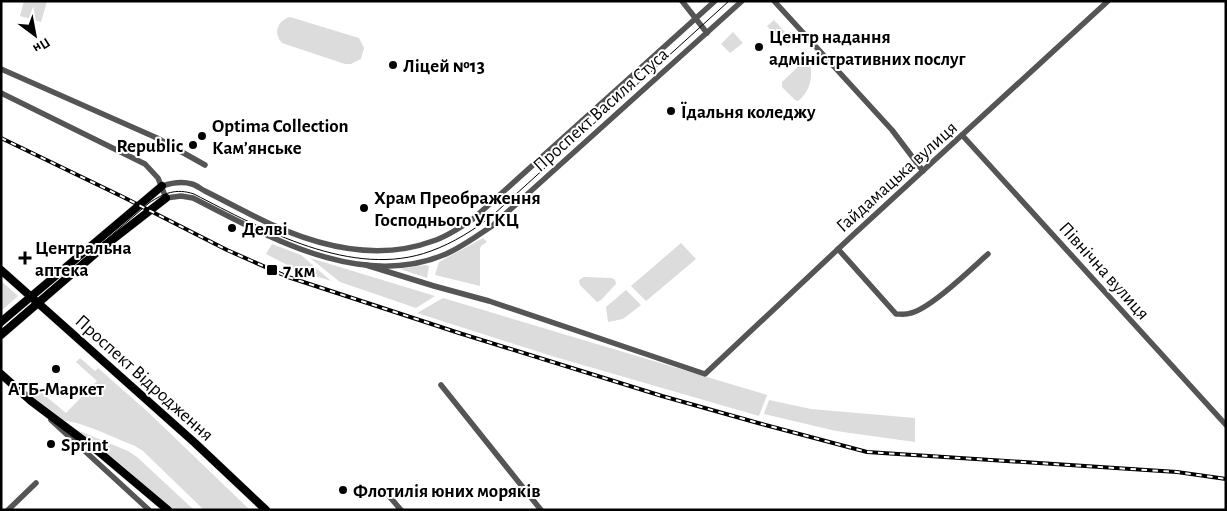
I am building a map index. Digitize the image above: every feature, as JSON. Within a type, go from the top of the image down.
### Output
[{"type":"main road","points":[[1,322],[162,186]]},
{"type":"main road","points":[[1,335],[103,247],[166,198]]},
{"type":"main road","name":"Проспект Відродження","points":[[1,270],[266,509]]},
{"type":"main road","points":[[1,374],[31,401],[99,452],[168,510]]},
{"type":"street","points":[[682,1],[707,33]]},
{"type":"street","name":"Проспект Василя Стуса","points":[[162,186],[173,183],[191,184],[263,220],[301,236],[351,250],[392,250],[432,241],[453,232],[473,219],[715,1]]},
{"type":"street","name":"Проспект Василя Стуса","points":[[166,198],[180,196],[193,198],[281,241],[339,261],[393,266],[427,260],[446,254],[492,226],[742,1]]},
{"type":"street","points":[[774,1],[892,130],[923,171]]},
{"type":"street","name":"Гайдамацька вулиця","points":[[366,265],[489,301],[705,374],[1108,1]]},
{"type":"street","points":[[1,69],[157,138],[205,165]]},
{"type":"street","points":[[1,93],[145,164],[158,178],[166,198]]},
{"type":"street","name":"Північна вулиця","points":[[962,135],[1226,425]]},
{"type":"street","points":[[838,249],[896,314],[903,315],[913,313],[935,299],[988,254]]},
{"type":"street","points":[[441,385],[541,510]]},
{"type":"street","points":[[31,401],[150,510]]},
{"type":"street","points":[[8,510],[36,483]]},
{"type":"street","points":[[389,496],[401,510]]},
{"type":"shaded area","points":[[24,1],[47,1],[41,22],[20,16]]},
{"type":"shaded area","points":[[290,17],[359,38],[364,48],[361,59],[351,64],[345,64],[282,43],[277,31],[279,24]]},
{"type":"shaded area","points":[[774,20],[785,32],[778,38],[767,26]]},
{"type":"shaded area","points":[[733,32],[743,43],[730,53],[721,44]]},
{"type":"shaded area","points":[[801,64],[807,64],[811,67],[811,77],[807,90],[798,101],[782,87],[782,82]]},
{"type":"shaded area","points":[[483,238],[487,242],[480,249],[480,286],[435,275],[439,262]]},
{"type":"shaded area","points":[[681,243],[696,259],[646,301],[631,286]]},
{"type":"shaded area","points":[[272,244],[301,255],[331,281],[297,270],[266,254]]},
{"type":"shaded area","points":[[310,258],[435,296],[416,308],[340,282]]},
{"type":"shaded area","points":[[429,266],[427,278],[400,269]]},
{"type":"shaded area","points":[[584,277],[612,278],[616,284],[597,302],[580,285],[579,280]]},
{"type":"shaded area","points":[[1,281],[18,296],[1,311]]},
{"type":"shaded area","points":[[626,290],[641,305],[623,319],[608,322],[606,307]]},
{"type":"shaded area","points":[[443,298],[767,395],[759,416],[555,357],[417,313]]},
{"type":"shaded area","points":[[80,358],[95,371],[98,368],[149,413],[250,510],[204,510],[143,451],[94,429],[61,419],[34,399],[29,391],[32,388],[36,388],[66,413],[97,381],[76,362]]},
{"type":"shaded area","points":[[769,400],[811,409],[915,418],[915,442],[836,431],[764,414]]},
{"type":"shaded area","points":[[65,425],[128,451],[137,457],[194,510],[172,510],[122,465]]},
{"type":"tram line","points":[[1,330],[149,203],[170,193],[181,191],[194,194],[278,235],[340,255],[371,259],[401,258],[439,248],[463,236],[493,215],[729,1]]},
{"type":"railway","points":[[1,138],[227,250],[288,277],[459,333],[662,396],[758,423],[867,452],[1177,472],[1226,479]]},
{"type":"place","name":"Центр надання адміністративних послуг","points":[[759,47]]},
{"type":"place","name":"Ліцей №13","points":[[393,65]]},
{"type":"place","name":"Їдальня коледжу","points":[[671,111]]},
{"type":"place","name":"Optima Collection Кам’янське","points":[[202,136]]},
{"type":"place","name":"Republic","points":[[193,145]]},
{"type":"place","name":"Храм Преображення Господнього УГКЦ","points":[[364,208]]},
{"type":"place","name":"Делві","points":[[232,228]]},
{"type":"place","name":"Центральна аптека","points":[[25,258]]},
{"type":"place","name":"7 км","points":[[272,270]]},
{"type":"place","name":"АТБ-Маркет","points":[[56,369]]},
{"type":"place","name":"Sprint","points":[[51,444]]},
{"type":"place","name":"Флотилія юних моряків","points":[[343,490]]}]
